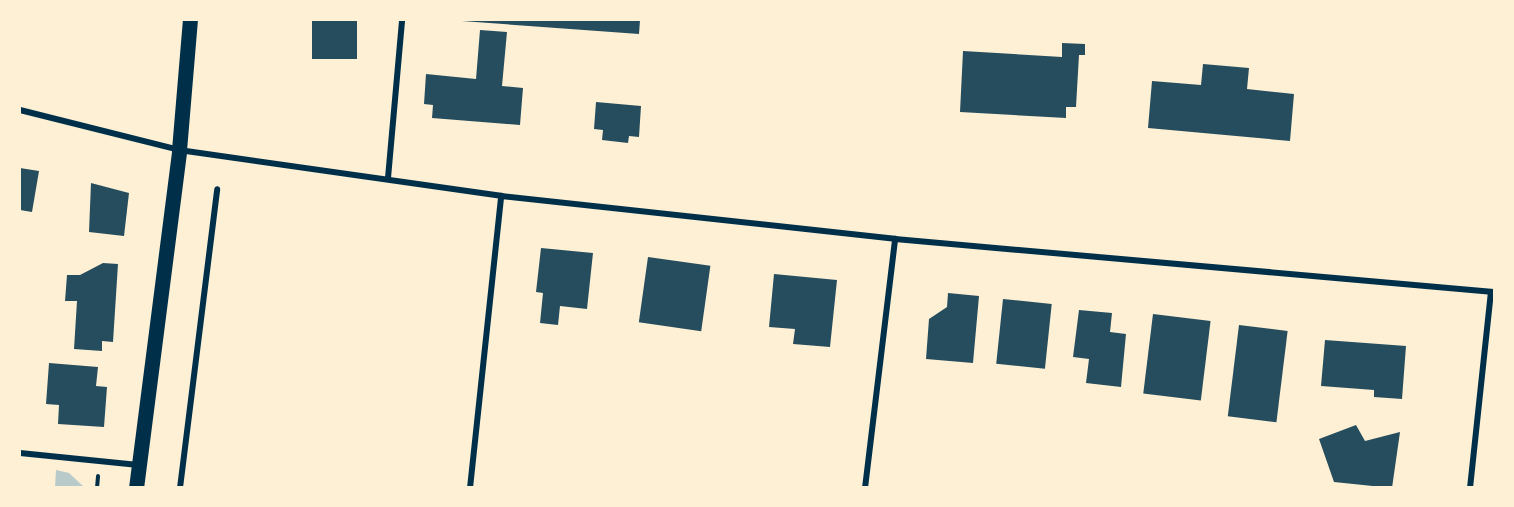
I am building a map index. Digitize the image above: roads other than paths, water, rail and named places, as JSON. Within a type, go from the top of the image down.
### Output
[{"type":"main road","points":[[136,488],[179,150],[190,20]]},
{"type":"street","points":[[388,178],[402,20]]},
{"type":"street","points":[[20,110],[179,150],[388,178],[501,196],[895,239],[1493,292],[1470,488]]},
{"type":"street","points":[[180,488],[217,189]]},
{"type":"street","points":[[470,488],[501,196]]},
{"type":"street","points":[[865,488],[895,239]]},
{"type":"street","points":[[20,453],[140,465]]}]
